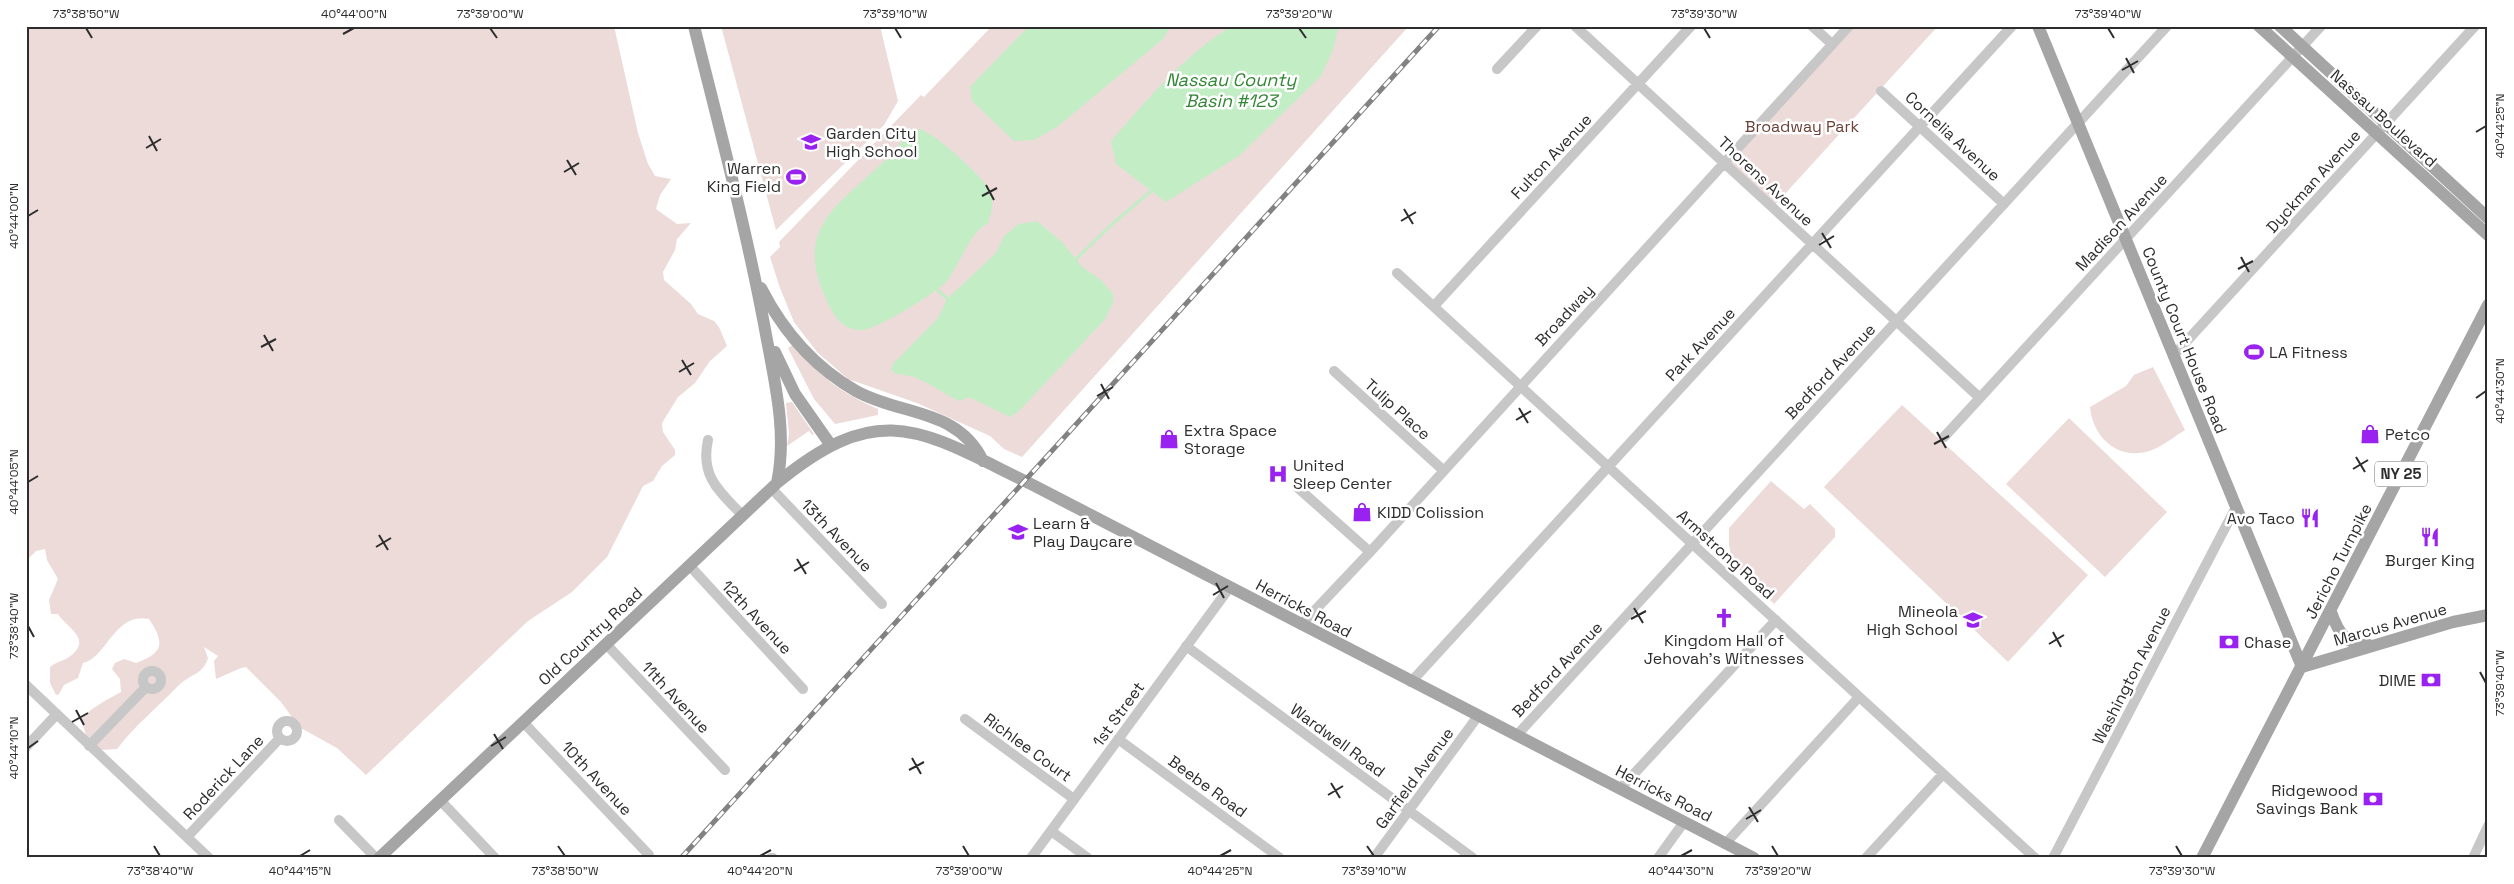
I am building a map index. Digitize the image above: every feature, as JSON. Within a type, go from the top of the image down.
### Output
[{"type":"main road","points":[[694,26],[755,276],[780,410],[781,450],[774,485]]},
{"type":"main road","name":"County Court House Road","points":[[2038,26],[2302,667]]},
{"type":"main road","name":"Nassau Boulevard","points":[[2259,26],[2488,235]]},
{"type":"main road","name":"Nassau Boulevard","points":[[2280,26],[2488,218]]},
{"type":"main road","points":[[755,276],[774,312],[796,342],[818,365],[857,392],[888,404],[942,420],[959,429],[972,442],[983,461]]},
{"type":"main road","name":"Jericho Turnpike","points":[[2202,858],[2331,612],[2488,305]]},
{"type":"main road","points":[[765,326],[784,375],[830,444]]},
{"type":"main road","name":"Herricks Road","points":[[830,444],[854,435],[893,429],[934,438],[1230,587],[1754,858]]},
{"type":"main road","name":"Old Country Road","points":[[377,858],[774,485],[830,444]]},
{"type":"main road","points":[[2331,612],[2342,636],[2354,644],[2368,645],[2393,640]]},
{"type":"main road","name":"Marcus Avenue","points":[[2302,667],[2453,622],[2488,615]]},
{"type":"street","points":[[1497,69],[1536,26]]},
{"type":"street","name":"Thorens Avenue","points":[[1575,26],[1980,398]]},
{"type":"street","name":"Fulton Avenue","points":[[1434,306],[1691,26]]},
{"type":"street","points":[[1812,26],[1832,44]]},
{"type":"street","name":"Broadway","points":[[1301,625],[1370,552],[1519,386],[1849,26]]},
{"type":"street","name":"Park Avenue","points":[[1411,682],[2012,26]]},
{"type":"street","name":"Bedford Avenue","points":[[1516,736],[2167,26]]},
{"type":"street","name":"Madison Avenue","points":[[1944,438],[2321,26]]},
{"type":"street","name":"Dyckman Avenue","points":[[2174,355],[2475,26]]},
{"type":"street","name":"Cornelia Avenue","points":[[1881,91],[2004,204]]},
{"type":"street","name":"Armstrong Road","points":[[1397,273],[2035,858]]},
{"type":"street","name":"Tulip Place","points":[[1334,371],[1443,470]]},
{"type":"street","points":[[708,440],[705,463],[708,472],[721,493],[742,515]]},
{"type":"street","name":"13th Avenue","points":[[774,485],[882,604]]},
{"type":"street","points":[[1298,488],[1370,552]]},
{"type":"street","name":"Washington Avenue","points":[[2054,858],[2236,507]]},
{"type":"street","name":"12th Avenue","points":[[689,565],[803,689]]},
{"type":"street","name":"1st Street","points":[[1030,858],[1230,587]]},
{"type":"street","points":[[1620,789],[1776,620]]},
{"type":"street","name":"11th Avenue","points":[[606,644],[725,770]]},
{"type":"street","name":"Wardwell Road","points":[[1186,646],[1472,858]]},
{"type":"street","points":[[26,685],[209,858]]},
{"type":"street","points":[[89,746],[146,687]]},
{"type":"street","points":[[1726,843],[1859,697]]},
{"type":"street","points":[[26,747],[57,714]]},
{"type":"street","name":"Garfield Avenue","points":[[1374,858],[1478,716]]},
{"type":"street","name":"Richlee Court","points":[[964,719],[1074,799]]},
{"type":"street","name":"10th Avenue","points":[[523,722],[649,855]]},
{"type":"street","name":"Roderick Lane","points":[[187,837],[280,738]]},
{"type":"street","name":"Beebe Road","points":[[1118,739],[1280,858]]},
{"type":"street","points":[[1866,858],[1943,774]]},
{"type":"street","points":[[440,800],[495,858]]},
{"type":"street","points":[[339,820],[377,858]]},
{"type":"street","points":[[1658,858],[1684,822]]},
{"type":"street","points":[[2473,858],[2488,826]]},
{"type":"street","points":[[1051,830],[1088,858]]},
{"type":"green space","points":[[26,26],[614,26],[638,133],[648,164],[655,176],[671,179],[660,195],[656,209],[677,224],[691,223],[677,239],[675,250],[663,272],[664,280],[691,304],[698,314],[714,321],[719,327],[727,346],[710,361],[695,383],[678,397],[662,423],[663,432],[675,450],[675,455],[662,466],[653,481],[643,486],[607,557],[572,592],[528,621],[366,775],[337,748],[299,727],[281,702],[246,667],[216,679],[214,661],[218,656],[204,647],[208,658],[203,668],[178,686],[139,724],[117,749],[101,750],[87,738],[81,720],[93,708],[121,692],[120,679],[112,669],[115,663],[124,659],[136,663],[157,651],[159,646],[158,635],[149,619],[137,619],[127,622],[112,636],[99,653],[83,663],[78,678],[64,685],[59,694],[56,695],[50,683],[50,667],[72,655],[79,642],[75,632],[58,614],[51,614],[49,600],[58,579],[47,560],[45,549],[36,551],[26,561]]},
{"type":"green space","name":"Warren King Field","points":[[721,26],[880,26],[898,101],[884,125],[776,230]]},
{"type":"green space","name":"Nassau County Basin #123","points":[[992,26],[1407,28],[1022,457],[1004,449],[990,436],[917,403],[848,379],[817,352],[794,322],[770,257],[780,247],[779,242],[921,95],[924,97]]},
{"type":"green space","name":"Broadway Park","points":[[1849,26],[1938,26],[1772,208],[1724,163]]},
{"type":"green space","points":[[793,345],[831,383],[878,409],[878,415],[835,424],[814,399],[788,348]]},
{"type":"green space","points":[[2153,367],[2185,430],[2152,450],[2129,453],[2119,450],[2102,438],[2092,419],[2090,407],[2126,386],[2134,375]]},
{"type":"green space","points":[[792,402],[814,434],[812,435],[809,431],[787,446],[789,434],[786,403]]},
{"type":"green space","points":[[1902,405],[2088,575],[2008,662],[1824,487]]},
{"type":"green space","points":[[2069,418],[2167,512],[2105,577],[2006,484]]},
{"type":"green space","points":[[1771,481],[1804,509],[1810,504],[1835,529],[1835,537],[1774,604],[1733,564],[1729,545],[1729,528]]},
{"type":"water","points":[[1029,26],[1171,26],[1163,39],[1057,127],[1034,140],[1014,141],[972,101],[970,87]]},
{"type":"water","name":"Nassau County Basin #123","points":[[1232,26],[1339,26],[1333,50],[1321,76],[1240,155],[1166,202],[1116,164],[1111,141],[1182,64]]},
{"type":"water","points":[[918,129],[945,145],[984,182],[992,198],[988,224],[982,227],[971,240],[947,281],[932,293],[880,324],[862,330],[849,328],[836,317],[818,278],[815,258],[816,240],[822,225],[832,211],[902,142]]},
{"type":"water","points":[[1037,221],[1063,243],[1081,266],[1101,280],[1113,294],[1113,303],[1105,319],[1095,330],[1019,411],[1010,417],[969,397],[960,401],[921,380],[895,374],[891,369],[893,364],[938,318],[947,299],[996,253],[1004,236],[1019,224]]},
{"type":"waterway","points":[[1074,261],[1110,226],[1151,191]]},
{"type":"waterway","points":[[936,289],[949,300]]},
{"type":"railway","points":[[681,858],[1439,26]]},
{"type":"place","name":"Garden City High School","points":[[811,142]]},
{"type":"place","name":"Warren King Field","points":[[796,177]]},
{"type":"place","name":"LA Fitness","points":[[2254,352]]},
{"type":"place","name":"Petco","points":[[2370,434]]},
{"type":"place","name":"Extra Space Storage","points":[[1169,439]]},
{"type":"place","name":"United Sleep Center","points":[[1278,474]]},
{"type":"place","name":"KIDD Colission","points":[[1362,512]]},
{"type":"place","name":"Avo Taco","points":[[2310,518]]},
{"type":"place","name":"Learn & Play Daycare","points":[[1018,532]]},
{"type":"place","name":"Burger King","points":[[2430,537]]},
{"type":"place","name":"Kingdom Hall of Jehovah’s Witnesses","points":[[1724,618]]},
{"type":"place","name":"Mineola High School","points":[[1973,620]]},
{"type":"place","name":"Chase","points":[[2229,642]]},
{"type":"place","name":"DIME","points":[[2431,680]]},
{"type":"place","name":"Ridgewood Savings Bank","points":[[2373,799]]}]
